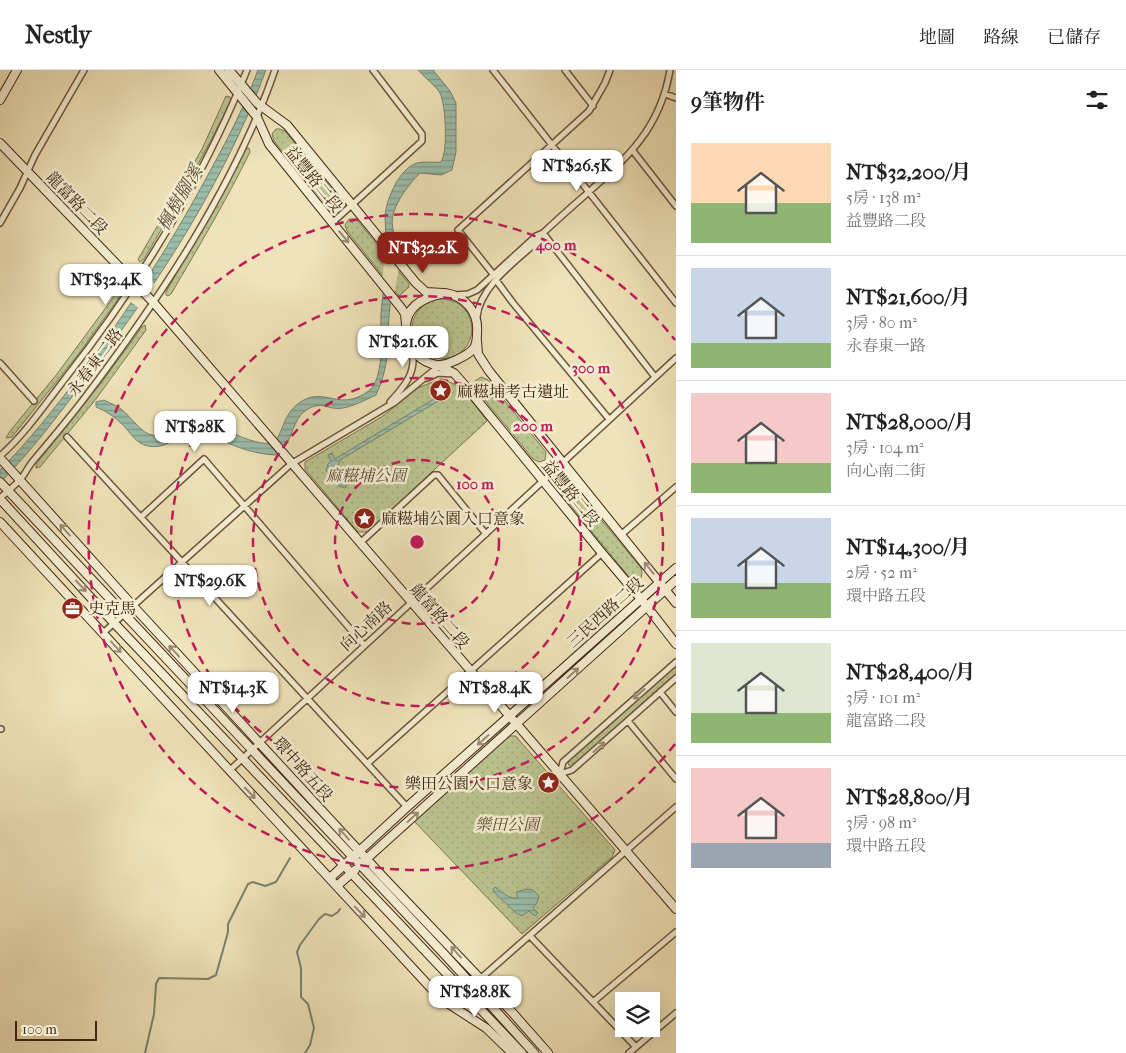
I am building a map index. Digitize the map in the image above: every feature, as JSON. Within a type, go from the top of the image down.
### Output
[{"type":"street","points":[[0,100],[17,70]]},
{"type":"street","points":[[0,223],[35,155],[84,70]]},
{"type":"street","points":[[219,70],[241,91]]},
{"type":"street","points":[[229,70],[241,91]]},
{"type":"street","points":[[0,458],[74,366],[155,250],[194,183],[241,91],[248,70]]},
{"type":"street","name":"永春東二路","points":[[0,498],[4,487],[19,478],[57,433],[104,372],[153,302],[200,227],[275,70]]},
{"type":"street","points":[[332,223],[422,141],[422,134],[373,70]]},
{"type":"street","points":[[494,70],[676,303]]},
{"type":"street","points":[[565,70],[593,106]]},
{"type":"street","points":[[609,420],[513,303],[458,230],[593,106],[610,70]]},
{"type":"street","points":[[385,408],[400,392],[412,374],[414,361],[406,337],[406,324],[408,314],[416,304],[428,298],[473,292],[495,277],[536,236],[543,233],[633,151],[654,117],[664,94],[670,70]]},
{"type":"street","name":"益豐路二段","points":[[241,91],[287,125],[422,289],[431,293],[448,294]]},
{"type":"street","name":"益豐路二段","points":[[241,91],[269,144],[396,300],[405,314],[406,324]]},
{"type":"street","points":[[664,94],[676,98]]},
{"type":"street","name":"龍富路二段","points":[[0,143],[153,302],[266,436],[676,910]]},
{"type":"street","points":[[633,151],[675,202]]},
{"type":"street","points":[[543,233],[656,377]]},
{"type":"street","points":[[476,320],[480,302],[495,277]]},
{"type":"street","points":[[448,294],[467,304],[473,311],[476,320]]},
{"type":"street","name":"益豐路二段","points":[[476,320],[478,354],[484,366],[676,603]]},
{"type":"street","points":[[103,633],[291,464],[385,408],[439,366],[464,356],[473,348],[477,340]]},
{"type":"street","name":"益豐路二段","points":[[411,348],[422,360],[455,374],[487,410],[542,480],[642,599],[676,644]]},
{"type":"street","name":"向心南路","points":[[229,771],[259,741],[676,358]]},
{"type":"street","points":[[0,363],[34,400]]},
{"type":"street","points":[[422,380],[438,373],[455,374]]},
{"type":"street","points":[[67,438],[407,807]]},
{"type":"street","name":"環中路五段","points":[[0,458],[134,607],[548,1053]]},
{"type":"street","points":[[141,517],[204,459],[364,645]]},
{"type":"street","points":[[360,543],[434,475],[438,475],[486,534]]},
{"type":"street","name":"環中路五段","points":[[4,487],[446,956],[534,1053]]},
{"type":"street","points":[[622,534],[676,487]]},
{"type":"street","points":[[0,498],[115,624],[522,1053]]},
{"type":"street","points":[[0,522],[229,771],[338,885],[352,904],[441,999],[486,1028],[512,1053]]},
{"type":"street","points":[[368,763],[602,553]]},
{"type":"street","name":"三民西路二段","points":[[330,878],[676,568]]},
{"type":"street","name":"三民西路二段","points":[[338,885],[676,580]]},
{"type":"street","points":[[560,774],[563,762],[676,662]]},
{"type":"street","points":[[560,774],[572,770],[676,678]]},
{"type":"street","points":[[660,692],[676,712]]},
{"type":"street","points":[[628,721],[676,779]]},
{"type":"street","points":[[480,979],[676,807]]},
{"type":"street","points":[[593,1002],[676,932]]},
{"type":"street","points":[[530,936],[636,1047]]},
{"type":"street","points":[[629,1053],[676,1013]]},
{"type":"green space","points":[[226,96],[230,97],[231,101],[221,121],[167,220],[144,259],[140,262],[138,259],[202,149]]},
{"type":"green space","points":[[276,129],[285,131],[336,194],[338,199],[336,205],[326,205],[274,141],[272,134]]},
{"type":"green space","points":[[247,148],[249,148],[250,152],[222,206],[171,294],[166,295],[166,292]]},
{"type":"green space","points":[[349,219],[358,221],[409,284],[409,287],[399,296],[347,231],[345,225]]},
{"type":"green space","points":[[118,291],[121,295],[77,356],[12,437],[6,438],[57,374]]},
{"type":"green space","points":[[442,299],[459,304],[467,312],[472,329],[467,346],[459,354],[442,359],[425,354],[417,346],[412,329],[417,312],[425,304]]},
{"type":"green space","points":[[145,325],[146,330],[96,399],[40,467],[36,468],[36,464]]},
{"type":"green space","points":[[481,377],[488,380],[546,452],[545,460],[539,462],[533,459],[475,388],[475,381]]},
{"type":"green space","name":"麻糍埔公園","points":[[435,381],[452,383],[459,387],[466,393],[487,421],[367,532],[358,532],[305,469],[305,462],[383,416],[418,388]]},
{"type":"green space","points":[[567,481],[571,483],[641,568],[641,578],[637,580],[630,578],[560,493],[559,485]]},
{"type":"green space","points":[[676,665],[676,675],[574,765],[571,767],[568,764],[570,759]]},
{"type":"green space","name":"樂田公園","points":[[511,736],[516,736],[615,850],[612,857],[522,934],[414,821]]},
{"type":"shaded area","points":[[258,70],[266,70],[250,111],[211,190],[189,228],[141,303],[115,339],[35,444],[0,483],[0,470],[32,435],[81,374],[151,273],[226,141]]},
{"type":"shaded area","points":[[418,70],[433,70],[450,91],[456,103],[456,152],[452,170],[441,175],[420,173],[404,192],[393,215],[392,223],[397,256],[390,306],[388,350],[381,383],[376,395],[347,407],[316,406],[305,411],[297,421],[288,442],[275,455],[240,448],[200,428],[194,428],[164,445],[156,447],[144,445],[122,424],[96,407],[96,402],[104,400],[115,405],[126,413],[144,432],[150,434],[161,434],[187,420],[204,415],[237,435],[272,444],[276,440],[289,413],[299,403],[314,397],[350,399],[361,396],[371,389],[380,363],[381,314],[387,265],[385,215],[388,201],[395,185],[405,171],[417,163],[441,162],[445,149],[444,107],[440,93]]},
{"type":"shaded area","points":[[444,395],[440,400],[340,460],[338,466],[341,472],[345,467],[349,471],[349,482],[345,488],[339,486],[331,479],[326,470],[331,461],[328,455],[332,453],[335,459],[437,397]]},
{"type":"shaded area","points":[[495,887],[505,895],[514,898],[518,898],[516,892],[527,889],[533,890],[539,896],[533,908],[538,913],[535,916],[529,911],[522,916],[516,913],[494,892],[493,889]]},
{"type":"pier","points":[[383,235],[399,252],[398,274],[392,305],[381,291],[384,262]]},
{"type":"pier","points":[[146,277],[157,285],[141,310],[130,301]]},
{"type":"waterway","points":[[145,1053],[154,1014],[156,984],[159,978],[208,979],[216,975],[228,932],[228,924],[248,884],[253,882],[265,886],[276,882],[290,858]]},
{"type":"waterway","points":[[305,1053],[310,1045],[314,1028],[308,1004],[301,997],[301,968],[297,952],[319,919],[325,914],[332,916],[340,909]]},
{"type":"place","name":"麻糍埔考古遺址","points":[[441,391]]},
{"type":"place","name":"麻糍埔公園入口意象","points":[[365,518]]},
{"type":"place","name":"史克馬","points":[[72,608]]},
{"type":"place","name":"樂田公園入口意象","points":[[549,783]]},
{"type":"water label","name":"楓樹腳溪","points":[[180,198]]}]
